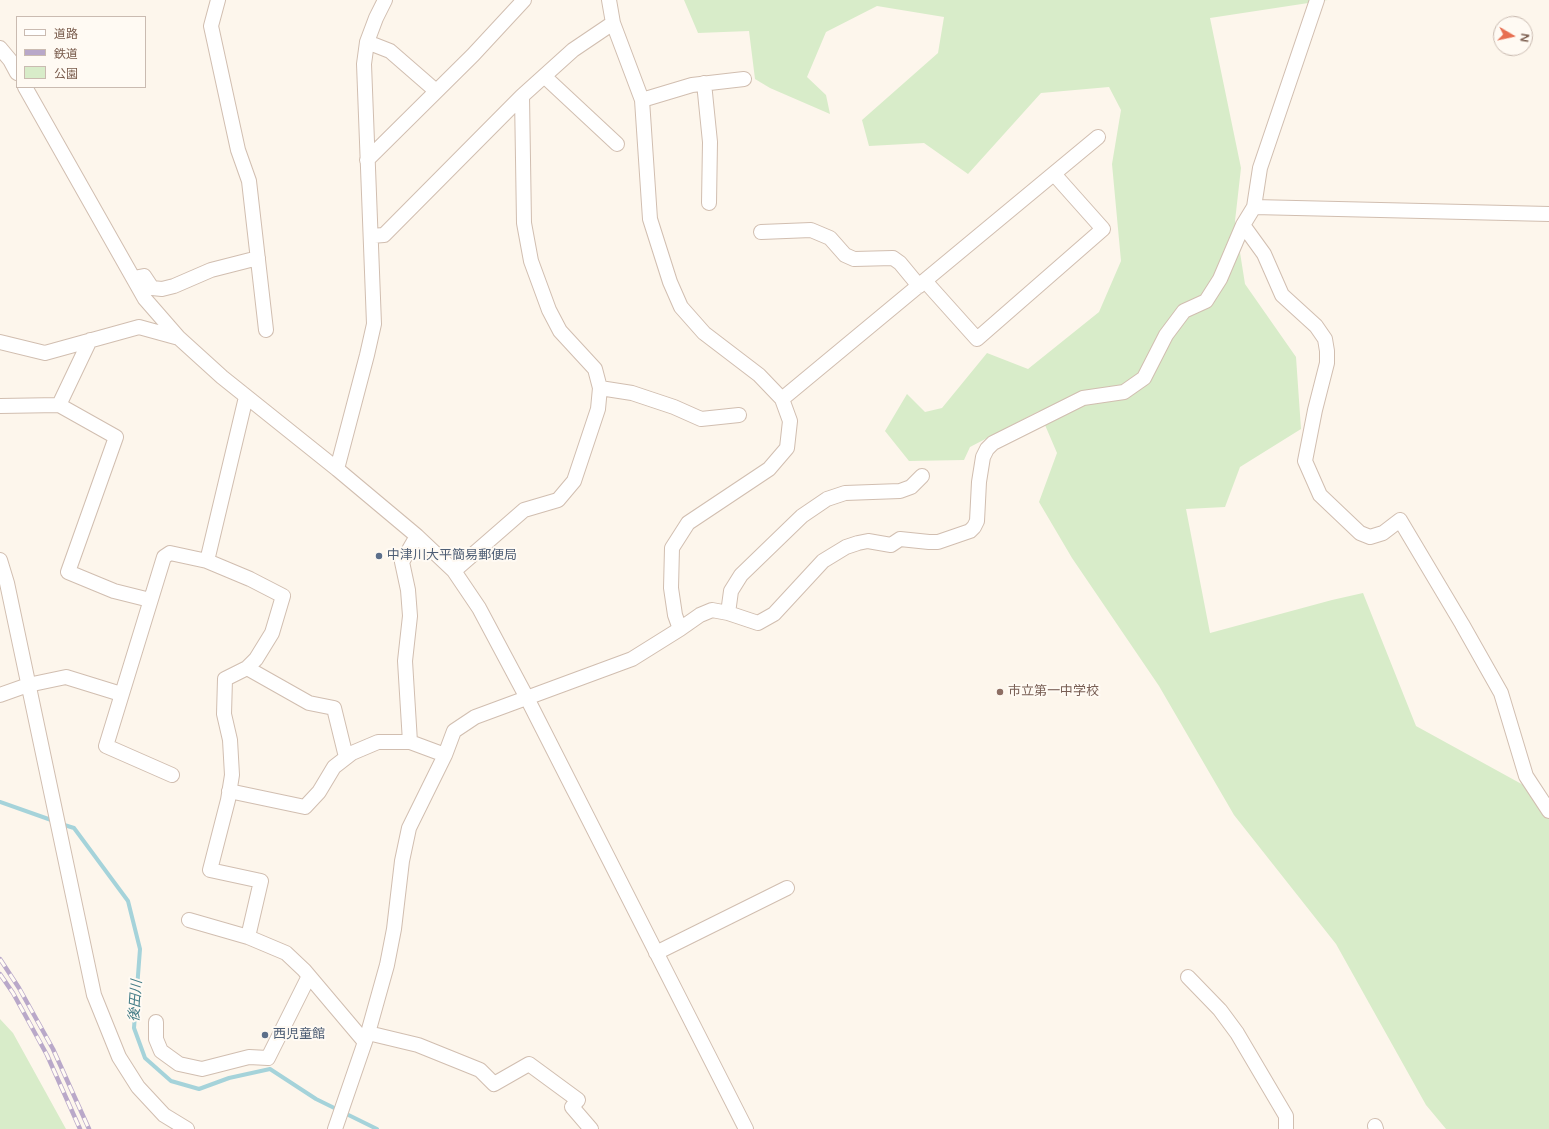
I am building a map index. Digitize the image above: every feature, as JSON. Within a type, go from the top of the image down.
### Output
[{"type":"street","points":[[218,0],[211,26],[238,150],[249,181],[266,330]]},
{"type":"street","points":[[337,469],[374,324],[364,64],[367,42],[385,0]]},
{"type":"street","points":[[367,160],[473,55],[524,0]]},
{"type":"street","points":[[609,0],[613,23],[642,100],[650,219],[670,282],[678,301],[681,307],[704,334],[759,375],[782,399],[790,421],[787,448],[769,469],[688,523],[672,548],[671,588],[674,615],[680,629]]},
{"type":"street","points":[[337,1124],[366,1037],[387,965],[393,936],[402,861],[409,828],[445,755],[454,731],[475,717],[632,659],[700,615],[712,610],[728,613],[758,623],[774,614],[824,561],[846,547],[868,541],[891,545],[900,538],[938,542],[970,531],[977,521],[981,466],[987,450],[993,443],[1083,398],[1124,392],[1144,378],[1166,335],[1184,311],[1206,301],[1220,279],[1243,225],[1254,207],[1260,168],[1317,0]]},
{"type":"street","points":[[370,236],[384,235],[522,96],[573,50],[613,23]]},
{"type":"street","points":[[367,42],[390,51],[436,91]]},
{"type":"street","points":[[0,48],[10,60],[16,71]]},
{"type":"street","points":[[544,76],[617,144]]},
{"type":"street","points":[[642,100],[692,85],[744,80]]},
{"type":"street","points":[[704,83],[710,142],[709,203]]},
{"type":"street","points":[[26,88],[145,299],[179,338],[246,397],[337,469],[417,536],[454,571],[479,608],[527,698],[746,1129]]},
{"type":"street","points":[[454,571],[524,510],[558,500],[574,481],[598,409],[600,388],[595,369],[560,331],[549,310],[531,261],[524,223],[522,96]]},
{"type":"street","points":[[782,399],[1098,137]]},
{"type":"street","points":[[761,232],[811,230],[830,238],[845,255],[854,259],[893,258],[900,262],[922,283],[977,339],[1103,229],[1054,174]]},
{"type":"street","points":[[1254,207],[1549,214]]},
{"type":"street","points":[[1243,225],[1264,254],[1282,295],[1316,326],[1325,339],[1327,363],[1315,410],[1305,461],[1320,495],[1360,533],[1370,537],[1383,533],[1400,520],[1458,617],[1501,694],[1526,776],[1549,811]]},
{"type":"street","points":[[134,278],[144,276],[152,288],[162,289],[174,286],[211,270],[258,258]]},
{"type":"street","points":[[0,342],[45,353],[139,327],[179,338]]},
{"type":"street","points":[[59,405],[90,340]]},
{"type":"street","points":[[600,388],[632,393],[674,407],[701,419],[739,415]]},
{"type":"street","points":[[207,561],[246,397]]},
{"type":"street","points":[[0,406],[59,405],[116,437],[68,572],[114,590],[150,600]]},
{"type":"street","points":[[728,613],[731,591],[741,575],[802,516],[827,498],[845,493],[900,491],[911,487],[922,476]]},
{"type":"street","points":[[410,742],[405,661],[410,616],[408,590],[402,562],[417,536]]},
{"type":"street","points":[[172,775],[106,746],[164,557],[170,553],[207,561],[250,579],[284,596],[272,633],[256,659],[247,668],[225,679],[224,714],[231,747],[232,775],[210,870],[261,881],[248,937]]},
{"type":"street","points":[[0,560],[7,583],[94,995],[119,1057],[138,1087],[164,1115],[187,1129]]},
{"type":"street","points":[[247,668],[309,703],[334,708],[346,757]]},
{"type":"street","points":[[0,695],[28,685],[66,677],[122,694]]},
{"type":"street","points":[[229,792],[305,807],[319,792],[334,767],[352,752],[378,742],[410,742],[445,755]]},
{"type":"street","points":[[656,953],[787,888]]},
{"type":"street","points":[[189,920],[248,937],[286,953],[366,1037],[418,1045],[480,1070],[494,1084],[529,1064],[578,1100],[572,1106],[591,1129]]},
{"type":"street","points":[[156,1022],[156,1039],[161,1051],[179,1064],[202,1069],[249,1057],[268,1058],[309,976]]},
{"type":"street","points":[[1188,977],[1220,1010],[1237,1033],[1286,1116],[1286,1129]]},
{"type":"green space","points":[[684,0],[1328,0],[1210,18],[1241,168],[1235,221],[1245,284],[1296,357],[1301,429],[1240,467],[1225,507],[1186,509],[1210,633],[1363,593],[1416,726],[1547,798],[1549,803],[1549,1129],[1446,1129],[1426,1105],[1336,944],[1234,815],[1159,686],[1072,558],[1039,502],[1057,453],[1039,411],[970,447],[964,460],[909,461],[885,431],[907,394],[925,412],[942,408],[987,353],[1028,369],[1099,312],[1121,261],[1112,164],[1121,110],[1109,87],[1041,93],[968,174],[924,143],[869,146],[862,120],[938,53],[944,17],[877,6],[826,32],[807,77],[826,95],[830,114],[770,88],[755,79],[749,31],[698,33]]},
{"type":"green space","points":[[0,1019],[13,1033],[66,1129],[0,1129]]},
{"type":"waterway","name":"後田川","points":[[0,802],[54,821]]},
{"type":"waterway","name":"後田川","points":[[61,824],[74,828],[128,901],[140,949],[134,1028],[145,1058],[171,1081],[199,1089],[229,1078],[270,1069],[316,1099],[377,1129]]},
{"type":"railway","points":[[0,959],[19,988],[53,1049],[89,1129]]},
{"type":"railway","points":[[0,974],[13,993],[47,1055],[80,1129]]},
{"type":"place","name":"中津川大平簡易郵便局","points":[[379,556]]},
{"type":"place","name":"市立第一中学校","points":[[1000,692]]},
{"type":"place","name":"西児童館","points":[[265,1035]]}]
